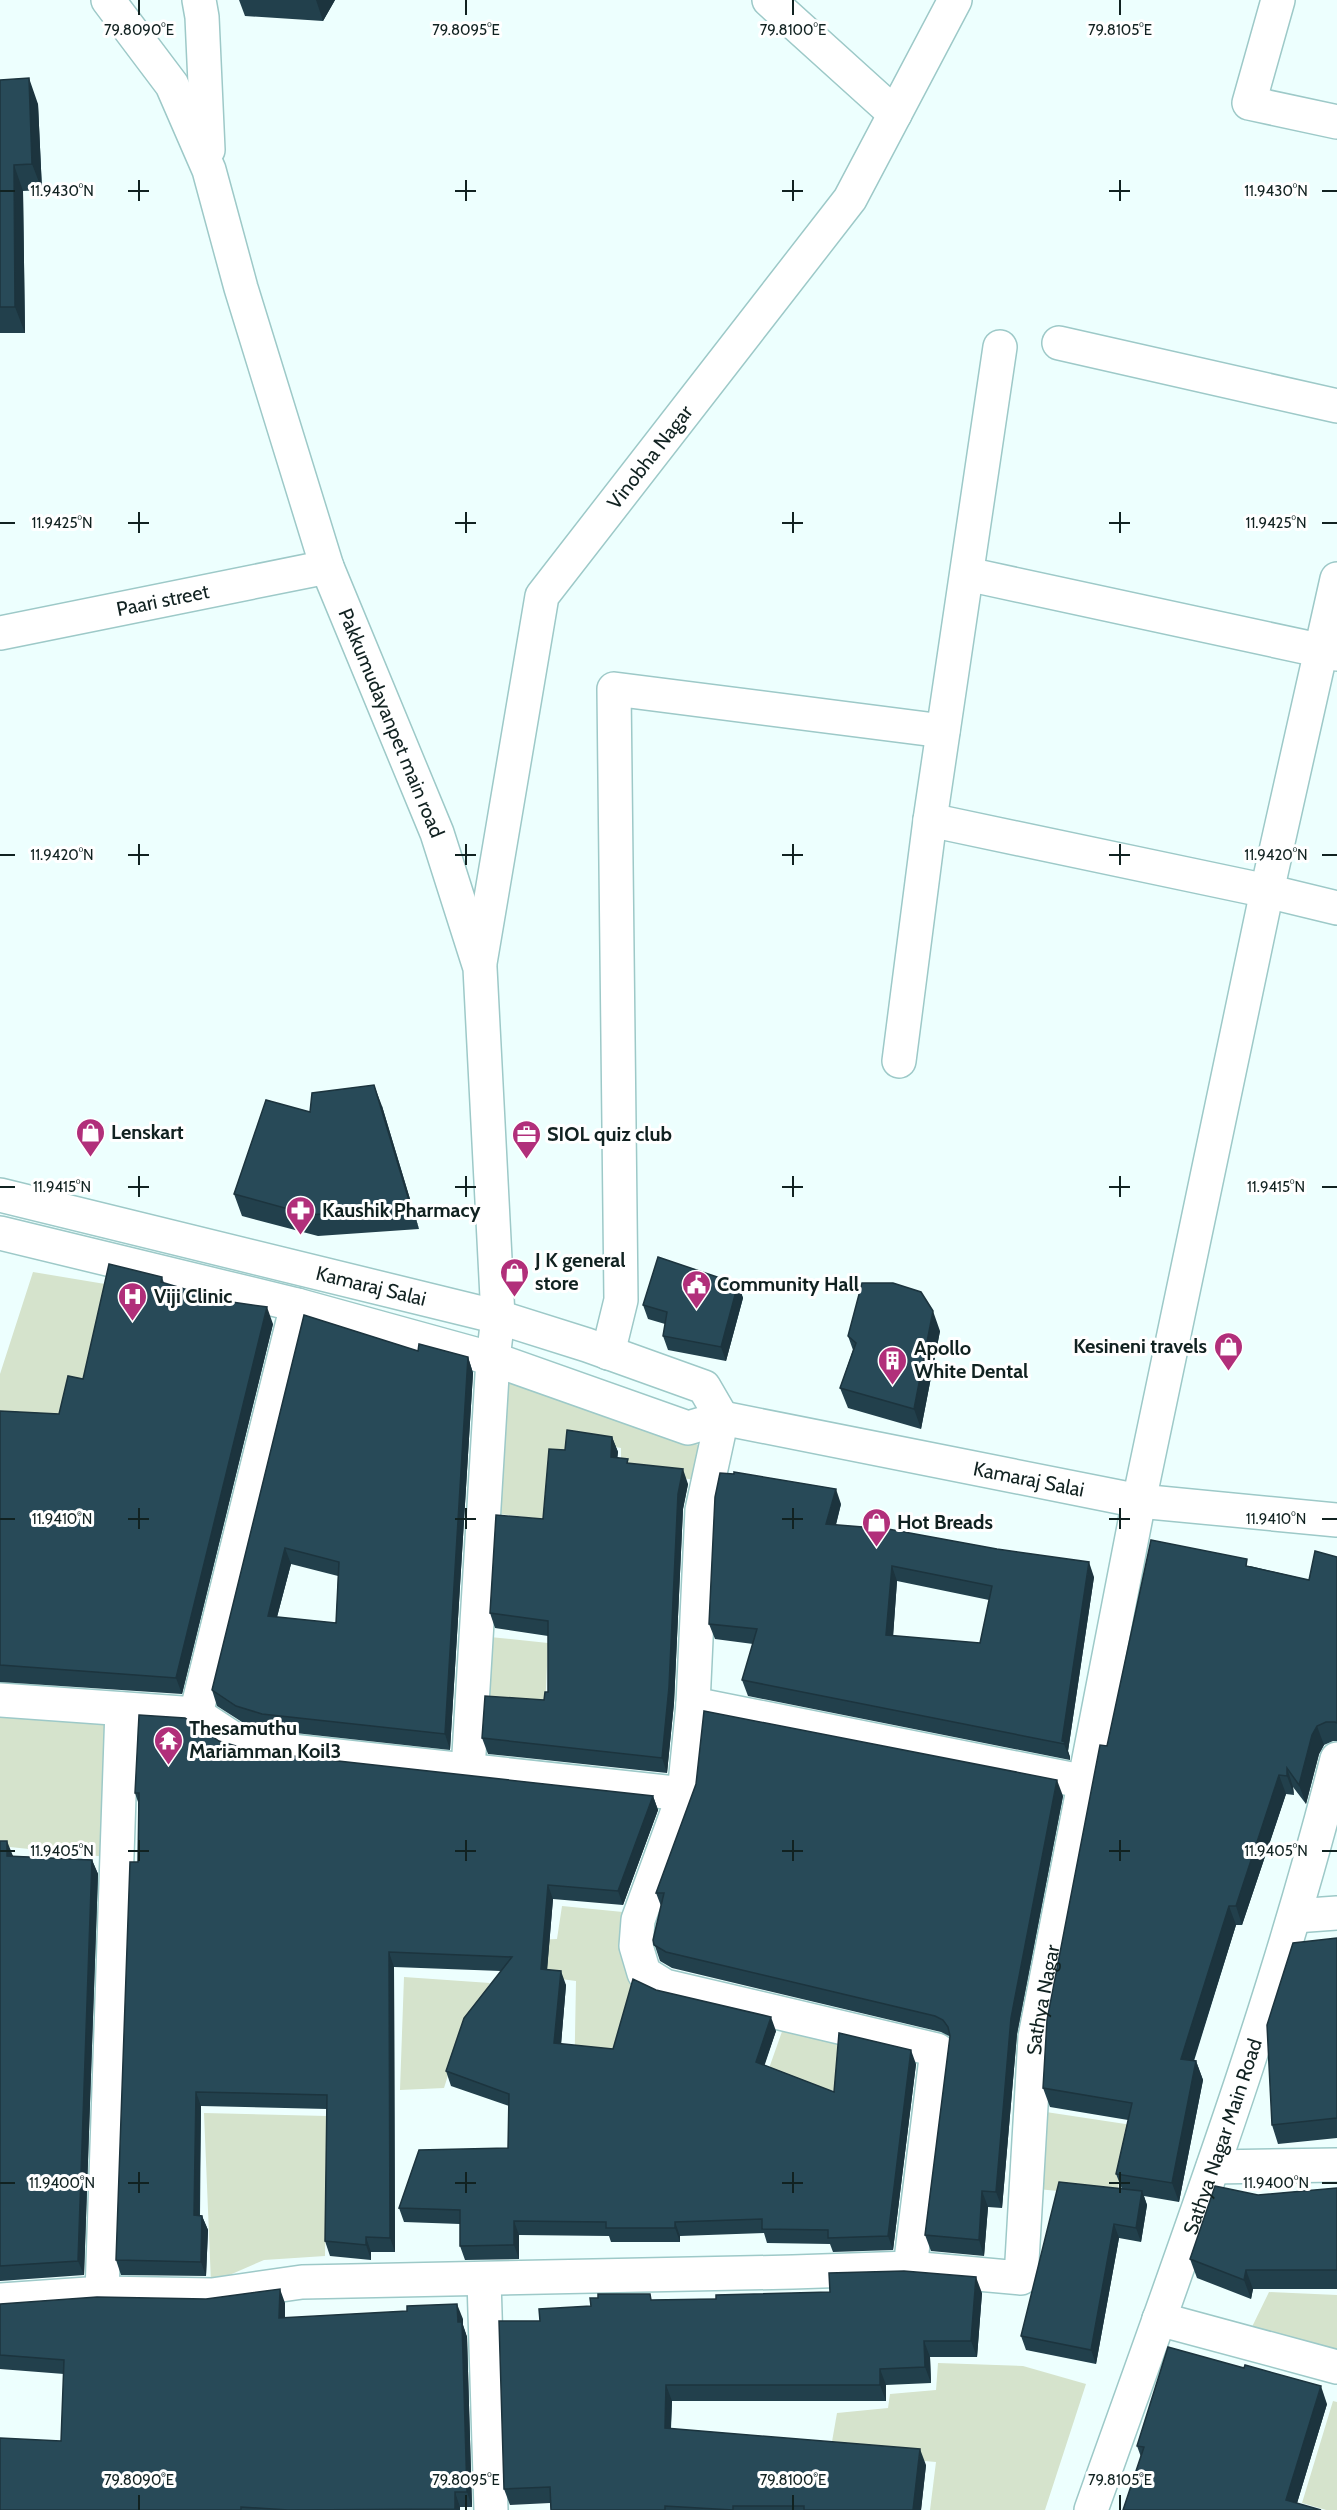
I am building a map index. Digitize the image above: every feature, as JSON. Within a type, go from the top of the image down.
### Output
[{"type":"street","points":[[108,0],[172,85],[209,170]]},
{"type":"street","points":[[199,0],[202,17],[209,170]]},
{"type":"street","points":[[769,0],[895,114]]},
{"type":"street","name":"Vinobha Nagar","points":[[480,968],[542,596],[850,199],[955,0]]},
{"type":"street","points":[[1278,0],[1249,103],[1337,122]]},
{"type":"street","name":"Pakkumudayanpet main road","points":[[209,170],[241,288],[327,567],[437,834],[480,968],[498,1317],[493,1359],[468,1770]]},
{"type":"street","points":[[1059,343],[1337,406]]},
{"type":"street","points":[[899,1060],[930,820],[1000,348]]},
{"type":"street","name":"Paari street","points":[[0,633],[327,567]]},
{"type":"street","points":[[967,574],[1329,652]]},
{"type":"street","name":"Sathya Nagar","points":[[0,2300],[102,2293],[212,2295],[302,2282],[484,2280],[910,2268],[1021,2277],[1035,2037],[1139,1501],[1267,891],[1329,652],[1337,579]]},
{"type":"street","points":[[608,1353],[621,1300],[614,689],[943,731]]},
{"type":"street","points":[[930,820],[1267,891],[1337,908]]},
{"type":"street","name":"Kamaraj Salai","points":[[0,1195],[498,1317],[704,1387],[722,1418]]},
{"type":"street","name":"Kamaraj Salai","points":[[0,1233],[297,1305],[493,1359],[688,1428],[722,1418],[1139,1501],[1337,1520]]},
{"type":"street","points":[[196,1714],[297,1305]]},
{"type":"street","points":[[722,1418],[702,1510],[693,1704],[684,1794],[638,1920],[636,1946],[644,1973],[665,1986],[937,2050],[910,2268]]},
{"type":"street","points":[[0,1700],[196,1714],[234,1739],[264,1748],[684,1794]]},
{"type":"street","points":[[693,1704],[1086,1782]]},
{"type":"street","points":[[102,2293],[122,1708]]},
{"type":"street","name":"Sathya Nagar Main Road","points":[[1092,2510],[1213,2167],[1295,1916],[1337,1759]]},
{"type":"street","points":[[1295,1916],[1337,1913]]},
{"type":"street","points":[[1213,2167],[1337,2164]]},
{"type":"street","points":[[484,2280],[491,2510]]},
{"type":"street","points":[[1159,2319],[1337,2367]]},
{"type":"green space","points":[[33,1272],[105,1284],[83,1385],[66,1384],[60,1423],[0,1415],[0,1374]]},
{"type":"green space","points":[[500,1379],[708,1448],[701,1481],[621,1468],[621,1448],[571,1439],[566,1461],[548,1459],[543,1519],[491,1513]]},
{"type":"green space","points":[[490,1637],[548,1643],[545,1710],[485,1703]]},
{"type":"green space","points":[[0,1715],[112,1722],[107,1857],[0,1846]]},
{"type":"green space","points":[[562,1906],[623,1912],[621,1934],[636,1988],[604,2093],[574,2090],[576,1981],[500,1971],[485,1942],[557,1939]]},
{"type":"green space","points":[[404,1977],[490,1983],[461,2034],[444,2088],[400,2090]]},
{"type":"green space","points":[[785,2023],[838,2038],[836,2091],[799,2086],[767,2074]]},
{"type":"green space","points":[[1046,2112],[1132,2125],[1116,2197],[1038,2189]]},
{"type":"green space","points":[[204,2113],[327,2116],[325,2256],[264,2260],[211,2283]]},
{"type":"green space","points":[[1269,2292],[1337,2295],[1337,2355],[1250,2331]]},
{"type":"green space","points":[[938,2363],[1023,2366],[1086,2384],[1045,2510],[930,2510],[936,2462],[830,2453],[837,2413],[888,2408],[890,2394],[936,2390]]},
{"type":"green space","points":[[1333,2401],[1337,2402],[1337,2510],[1326,2510],[1302,2503]]},
{"type":"building","points":[[29,78],[32,164],[14,165],[15,307],[0,307],[0,80]]},
{"type":"building","points":[[374,1085],[411,1207],[310,1215],[234,1194],[266,1100],[310,1112],[312,1093]]},
{"type":"building","name":"Community Hall","points":[[658,1257],[738,1284],[721,1347],[663,1336],[667,1312],[643,1305]]},
{"type":"building","points":[[109,1264],[162,1277],[161,1282],[225,1301],[267,1307],[176,1678],[0,1665],[0,1411],[59,1414],[68,1376],[83,1379]]},
{"type":"building","name":"Apollo White Dental","points":[[862,1283],[893,1283],[921,1292],[933,1311],[914,1409],[840,1388],[856,1343],[848,1336]]},
{"type":"building","points":[[304,1315],[418,1351],[419,1344],[468,1357],[445,1734],[262,1714],[236,1706],[212,1690]],"holes":[[[285,1548],[339,1562],[336,1623],[268,1616]]]},
{"type":"building","points":[[567,1430],[612,1437],[611,1457],[628,1459],[627,1463],[683,1469],[678,1494],[669,1687],[662,1758],[482,1738],[485,1696],[544,1700],[545,1692],[548,1692],[548,1621],[490,1613],[496,1515],[543,1519],[549,1449],[565,1450]]},
{"type":"building","points":[[734,1472],[836,1489],[826,1524],[888,1529],[997,1549],[1089,1562],[1062,1741],[1065,1742],[1064,1744],[742,1680],[757,1629],[709,1624],[715,1497],[720,1473],[734,1474]],"holes":[[[892,1566],[992,1586],[980,1643],[886,1635]]]},
{"type":"building","points":[[1151,1540],[1247,1559],[1246,1566],[1309,1580],[1315,1551],[1337,1557],[1337,1723],[1326,1722],[1317,1726],[1312,1735],[1299,1785],[1287,1768],[1287,1776],[1279,1775],[1236,1906],[1229,1906],[1181,2059],[1196,2061],[1172,2183],[1116,2174],[1132,2103],[1043,2088],[1047,2020],[1100,1745],[1107,1746]]},
{"type":"building","points":[[704,1711],[1057,1780],[1011,2018],[996,2192],[982,2191],[979,2240],[925,2235],[950,2036],[943,2020],[935,2016],[666,1952],[654,1945],[653,1940],[664,1893],[656,1893],[696,1784]]},
{"type":"building","points":[[139,1715],[185,1718],[219,1741],[257,1752],[653,1796],[618,1891],[548,1885],[541,1969],[561,1971],[554,2043],[613,2049],[633,1979],[656,1990],[771,2017],[756,2062],[834,2092],[839,2033],[911,2050],[888,2236],[828,2238],[828,2230],[762,2229],[762,2219],[675,2222],[675,2228],[606,2228],[606,2222],[514,2221],[514,2245],[460,2246],[460,2210],[399,2208],[419,2150],[508,2148],[509,2094],[446,2071],[464,2018],[512,1957],[389,1952],[390,2238],[366,2237],[366,2245],[325,2241],[327,2095],[196,2092],[194,2215],[202,2216],[201,2262],[116,2260],[130,1862],[138,1862],[139,1793],[135,1793]]},
{"type":"building","points":[[0,1841],[7,1841],[7,1856],[92,1860],[78,2261],[0,2266]]},
{"type":"building","points":[[1337,1938],[1337,2118],[1272,2125],[1267,2025],[1293,1943]]},
{"type":"building","points":[[1059,2182],[1142,2191],[1136,2228],[1114,2224],[1091,2350],[1021,2336]]},
{"type":"building","points":[[1215,2186],[1258,2195],[1337,2188],[1337,2270],[1246,2270],[1244,2280],[1190,2259]]},
{"type":"building","points":[[904,2271],[976,2277],[971,2341],[924,2341],[925,2367],[880,2369],[880,2385],[666,2385],[665,2428],[920,2449],[913,2510],[804,2510],[804,2506],[733,2506],[733,2510],[665,2506],[665,2510],[551,2510],[550,2487],[504,2489],[499,2321],[540,2321],[539,2309],[591,2306],[590,2298],[598,2298],[598,2294],[650,2294],[651,2300],[716,2299],[716,2295],[830,2292],[829,2273]]},
{"type":"building","points":[[280,2289],[279,2318],[407,2311],[407,2306],[457,2304],[458,2322],[462,2322],[467,2492],[455,2492],[455,2509],[288,2510],[241,2507],[241,2510],[0,2510],[0,2438],[61,2441],[64,2360],[0,2355],[0,2304],[97,2297],[206,2299]]},
{"type":"building","points":[[1168,2347],[1321,2386],[1286,2500],[1321,2510],[1123,2510],[1144,2447],[1137,2446]]},
{"type":"place","name":"Lenskart","points":[[90,1158]]},
{"type":"place","name":"SIOL quiz club","points":[[526,1160]]},
{"type":"place","name":"Kaushik Pharmacy","points":[[301,1236]]},
{"type":"place","name":"J K general store","points":[[514,1298]]},
{"type":"place","name":"Community Hall","points":[[696,1310]]},
{"type":"place","name":"Viji Clinic","points":[[133,1322]]},
{"type":"place","name":"Kesineni travels","points":[[1228,1372]]},
{"type":"place","name":"Apollo White Dental","points":[[893,1386]]},
{"type":"place","name":"Hot Breads","points":[[876,1548]]},
{"type":"place","name":"Thesamuthu Mariamman Koil3","points":[[168,1766]]}]
